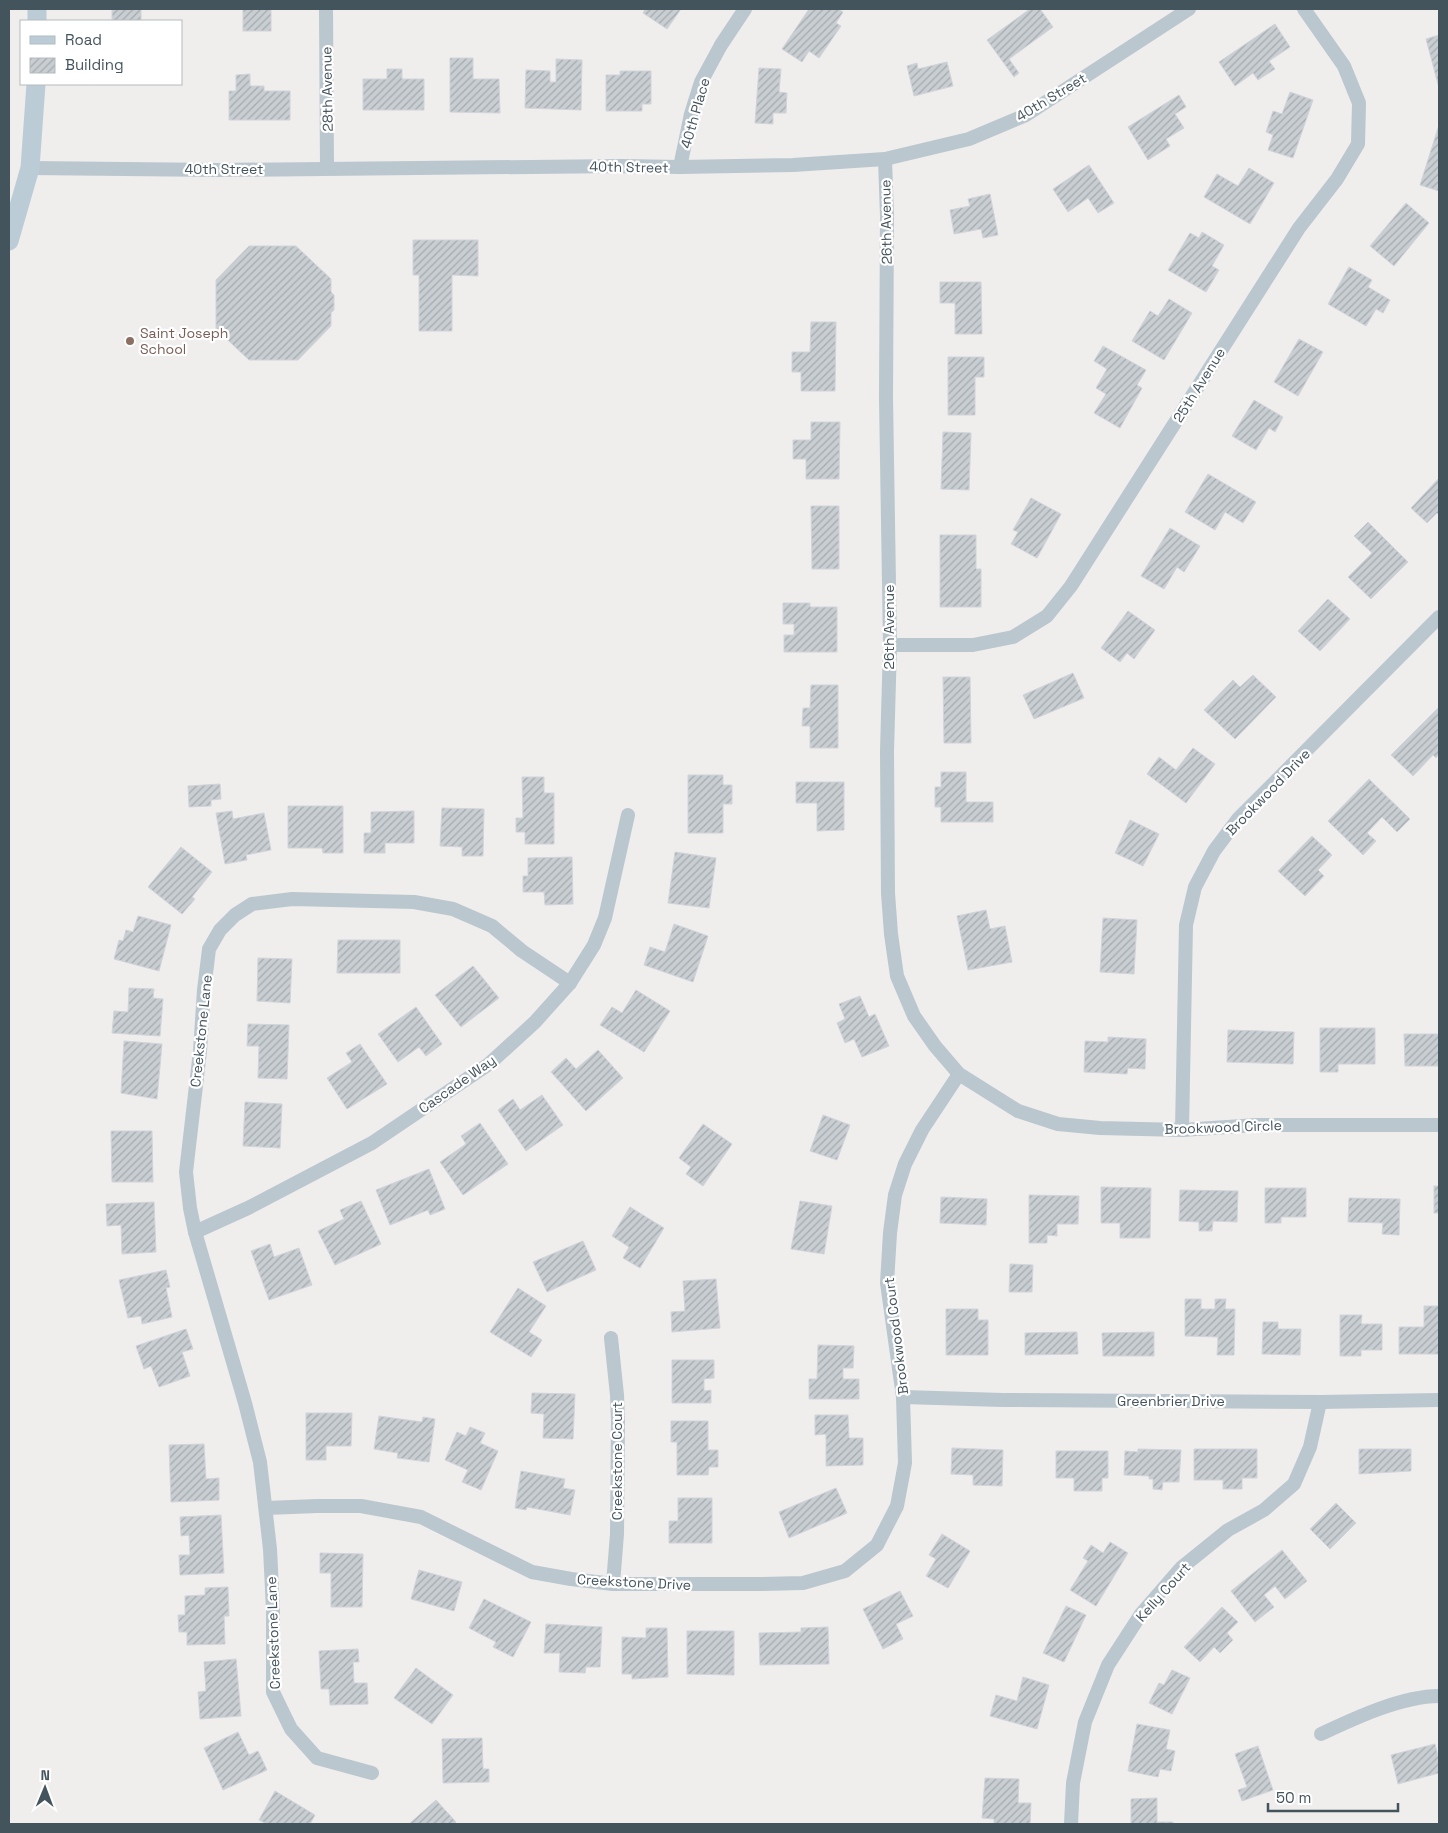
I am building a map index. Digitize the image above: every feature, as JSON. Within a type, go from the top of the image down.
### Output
[{"type":"street","name":"28th Avenue","points":[[326,9],[327,168]]},
{"type":"street","name":"40th Place","points":[[680,167],[691,114],[701,82],[721,45],[745,9]]},
{"type":"street","name":"40th Street","points":[[30,168],[218,170],[680,167],[885,159],[969,138],[1026,115],[1189,9]]},
{"type":"street","name":"25th Avenue","points":[[890,645],[973,645],[1012,636],[1047,616],[1072,586],[1299,228],[1337,179],[1358,144],[1359,103],[1344,66],[1304,9]]},
{"type":"street","points":[[9,241],[30,168],[36,85]]},
{"type":"street","name":"26th Avenue","points":[[885,159],[890,645],[887,751],[890,934],[897,976],[914,1016],[935,1046],[959,1074]]},
{"type":"street","name":"Brookwood Drive","points":[[1182,1130],[1186,925],[1196,887],[1214,851],[1238,819],[1439,617]]},
{"type":"street","name":"Cascade Way","points":[[195,1232],[248,1208],[372,1143],[489,1064],[535,1022],[570,983],[594,945],[604,918],[628,815]]},
{"type":"street","name":"Creekstone Lane","points":[[372,1773],[318,1758],[291,1729],[273,1692],[273,1610],[270,1556],[260,1462],[245,1403],[195,1232],[186,1172],[200,1051],[209,949],[220,930],[235,915],[252,904],[292,898],[414,902],[454,909],[492,926],[522,952],[570,983]]},
{"type":"street","name":"Brookwood Circle","points":[[959,1074],[1018,1111],[1058,1124],[1100,1128],[1182,1130],[1257,1124],[1439,1125]]},
{"type":"street","name":"Brookwood Court","points":[[889,1521],[897,1506],[905,1463],[903,1397],[887,1283],[890,1233],[895,1195],[905,1164],[922,1130],[959,1074]]},
{"type":"street","name":"Creekstone Court","points":[[611,1338],[618,1420],[617,1534],[613,1584]]},
{"type":"street","name":"Greenbrier Drive","points":[[903,1397],[1003,1400],[1320,1402],[1439,1400]]},
{"type":"street","name":"Kelly Court","points":[[1071,1824],[1073,1783],[1085,1722],[1108,1665],[1141,1614],[1181,1568],[1228,1530],[1264,1510],[1294,1484],[1310,1447],[1320,1402]]},
{"type":"street","name":"Creekstone Drive","points":[[266,1508],[361,1506],[421,1518],[532,1572],[613,1584],[803,1583],[845,1571],[877,1545],[889,1521]]},
{"type":"street","points":[[1321,1734],[1369,1712],[1427,1696],[1439,1696]]},
{"type":"building","points":[[112,9],[141,9],[141,20],[112,20]]},
{"type":"building","points":[[243,9],[271,9],[271,31],[243,31]]},
{"type":"building","points":[[645,9],[681,9],[667,29],[643,13]]},
{"type":"building","points":[[809,9],[838,9],[843,12],[836,23],[841,26],[819,58],[809,51],[802,62],[782,49]]},
{"type":"building","points":[[1030,9],[1040,9],[1053,27],[1009,59],[1019,73],[1014,77],[987,40]]},
{"type":"building","points":[[1275,24],[1290,47],[1269,61],[1275,69],[1258,80],[1253,73],[1235,86],[1219,62]]},
{"type":"building","points":[[1439,35],[1439,88],[1426,39]]},
{"type":"building","points":[[450,58],[473,58],[473,79],[499,79],[500,113],[450,112]]},
{"type":"building","points":[[556,59],[582,60],[581,110],[525,108],[526,70],[550,71],[550,82],[556,82]]},
{"type":"building","points":[[947,62],[953,86],[914,96],[907,66],[917,63],[918,69]]},
{"type":"building","points":[[759,68],[781,69],[779,92],[787,93],[786,113],[773,113],[773,124],[755,123]]},
{"type":"building","points":[[387,69],[402,69],[402,79],[424,79],[424,110],[363,110],[363,79],[387,79]]},
{"type":"building","points":[[620,71],[651,71],[651,104],[642,104],[642,111],[606,111],[606,75],[620,75]]},
{"type":"building","points":[[250,74],[250,86],[264,86],[264,91],[290,91],[290,120],[229,120],[229,91],[236,91],[236,75]]},
{"type":"building","points":[[1290,92],[1313,100],[1293,158],[1268,150],[1273,135],[1266,132],[1273,111],[1282,114]]},
{"type":"building","points":[[1179,95],[1186,107],[1175,114],[1184,128],[1166,139],[1170,146],[1148,160],[1128,127]]},
{"type":"building","points":[[1439,125],[1439,191],[1420,185]]},
{"type":"building","points":[[1089,165],[1114,203],[1098,213],[1088,198],[1068,212],[1053,189]]},
{"type":"building","points":[[1249,168],[1274,183],[1250,224],[1204,197],[1217,174],[1238,186]]},
{"type":"building","points":[[990,194],[998,235],[983,238],[981,229],[954,234],[950,210],[970,206],[968,199]]},
{"type":"building","points":[[1406,203],[1429,223],[1394,266],[1370,246]]},
{"type":"building","points":[[1202,232],[1224,245],[1212,266],[1219,270],[1206,292],[1168,270],[1190,233],[1199,238]]},
{"type":"building","points":[[413,240],[478,240],[478,276],[452,275],[452,331],[419,331],[419,275],[413,275]]},
{"type":"building","points":[[249,246],[296,246],[331,279],[334,310],[331,313],[331,326],[298,360],[249,360],[216,329],[216,280]]},
{"type":"building","points":[[1349,267],[1372,280],[1368,287],[1390,300],[1383,313],[1376,309],[1366,326],[1328,304]]},
{"type":"building","points":[[940,282],[981,282],[982,334],[955,334],[955,303],[940,303]]},
{"type":"building","points":[[1169,299],[1192,313],[1164,360],[1132,341],[1150,311],[1158,316]]},
{"type":"building","points":[[811,322],[836,322],[835,391],[801,391],[801,372],[792,372],[792,352],[810,352]]},
{"type":"building","points":[[1299,339],[1323,352],[1298,396],[1274,382]]},
{"type":"building","points":[[1103,346],[1146,370],[1137,385],[1142,388],[1120,428],[1094,413],[1106,394],[1096,388],[1107,369],[1094,361]]},
{"type":"building","points":[[948,357],[984,357],[984,377],[975,377],[975,415],[948,415]]},
{"type":"building","points":[[1254,400],[1283,417],[1275,432],[1269,428],[1256,450],[1232,436]]},
{"type":"building","points":[[811,422],[840,422],[839,479],[806,479],[806,459],[793,459],[793,440],[811,440]]},
{"type":"building","points":[[943,432],[971,433],[969,490],[941,489]]},
{"type":"building","points":[[1208,474],[1256,502],[1243,523],[1225,512],[1215,530],[1185,512]]},
{"type":"building","points":[[1439,478],[1439,515],[1437,513],[1427,523],[1411,508]]},
{"type":"building","points":[[1031,498],[1061,514],[1037,558],[1011,544],[1018,532],[1013,530]]},
{"type":"building","points":[[811,506],[839,506],[839,569],[812,569]]},
{"type":"building","points":[[1368,522],[1408,562],[1371,599],[1348,577],[1372,553],[1354,536]]},
{"type":"building","points":[[1170,528],[1200,546],[1184,572],[1177,567],[1164,589],[1141,576]]},
{"type":"building","points":[[940,535],[976,535],[976,569],[981,569],[981,607],[940,607]]},
{"type":"building","points":[[1328,599],[1350,619],[1320,651],[1298,631]]},
{"type":"building","points":[[783,603],[810,603],[810,607],[837,607],[837,652],[784,652],[784,635],[794,635],[794,624],[783,624]]},
{"type":"building","points":[[1128,611],[1155,630],[1134,659],[1127,653],[1120,662],[1101,648]]},
{"type":"building","points":[[1073,673],[1084,698],[1034,719],[1023,695]]},
{"type":"building","points":[[1253,675],[1276,697],[1235,739],[1204,710],[1233,680],[1240,687]]},
{"type":"building","points":[[943,677],[970,677],[971,743],[944,743]]},
{"type":"building","points":[[811,685],[838,685],[838,748],[810,748],[810,726],[802,726],[803,708],[810,708]]},
{"type":"building","points":[[1439,707],[1439,754],[1436,758],[1433,755],[1413,776],[1391,755]]},
{"type":"building","points":[[1193,748],[1215,764],[1186,803],[1147,774],[1159,757],[1176,770]]},
{"type":"building","points":[[941,772],[966,772],[966,802],[993,802],[993,822],[941,822],[941,807],[935,807],[935,787],[941,787]]},
{"type":"building","points":[[688,775],[723,775],[723,785],[732,785],[732,804],[723,804],[723,833],[688,833]]},
{"type":"building","points":[[522,777],[544,777],[544,793],[554,793],[554,844],[525,844],[525,832],[516,832],[516,818],[523,818]]},
{"type":"building","points":[[1369,779],[1410,819],[1397,832],[1382,817],[1367,833],[1376,841],[1363,855],[1328,821]]},
{"type":"building","points":[[796,782],[844,782],[844,830],[817,831],[817,803],[796,803]]},
{"type":"building","points":[[220,784],[221,799],[211,800],[211,806],[189,807],[188,786]]},
{"type":"building","points":[[288,806],[343,806],[343,853],[323,853],[322,848],[288,848]]},
{"type":"building","points":[[442,808],[484,809],[483,856],[462,856],[462,847],[440,846]]},
{"type":"building","points":[[232,811],[233,819],[264,813],[271,850],[246,855],[247,860],[225,864],[216,813]]},
{"type":"building","points":[[414,811],[414,843],[385,843],[385,853],[364,853],[364,833],[371,833],[371,812]]},
{"type":"building","points":[[1130,820],[1159,834],[1143,866],[1115,853]]},
{"type":"building","points":[[1312,836],[1332,855],[1318,870],[1324,876],[1305,896],[1278,871]]},
{"type":"building","points":[[181,847],[212,872],[192,897],[195,899],[182,914],[148,887]]},
{"type":"building","points":[[675,852],[716,858],[709,908],[668,903]]},
{"type":"building","points":[[572,857],[573,904],[545,905],[544,892],[523,892],[523,876],[528,876],[528,858]]},
{"type":"building","points":[[986,910],[990,929],[1005,926],[1012,962],[968,970],[957,916]]},
{"type":"building","points":[[138,916],[171,925],[159,971],[114,959],[119,940],[123,941],[126,930],[133,932]]},
{"type":"building","points":[[1103,918],[1137,920],[1134,974],[1100,972]]},
{"type":"building","points":[[674,924],[708,936],[693,982],[644,965],[650,947],[665,952]]},
{"type":"building","points":[[338,940],[400,940],[400,973],[337,973]]},
{"type":"building","points":[[258,958],[292,959],[290,1003],[257,1001]]},
{"type":"building","points":[[473,966],[499,998],[461,1027],[435,995]]},
{"type":"building","points":[[129,988],[154,989],[153,998],[163,999],[160,1036],[112,1033],[114,1011],[128,1012]]},
{"type":"building","points":[[636,990],[670,1011],[644,1052],[600,1025],[612,1007],[622,1013]]},
{"type":"building","points":[[860,996],[869,1017],[875,1014],[889,1046],[862,1057],[854,1039],[845,1043],[837,1023],[845,1019],[839,1004]]},
{"type":"building","points":[[416,1007],[442,1044],[426,1056],[419,1047],[398,1062],[378,1034]]},
{"type":"building","points":[[248,1024],[289,1025],[287,1079],[258,1078],[259,1046],[247,1046]]},
{"type":"building","points":[[1320,1028],[1375,1028],[1375,1064],[1338,1064],[1338,1072],[1320,1072]]},
{"type":"building","points":[[1228,1030],[1294,1032],[1293,1064],[1227,1062]]},
{"type":"building","points":[[1404,1034],[1439,1034],[1439,1066],[1405,1066]]},
{"type":"building","points":[[1108,1037],[1146,1039],[1145,1069],[1128,1068],[1127,1074],[1084,1072],[1085,1041],[1108,1042]]},
{"type":"building","points":[[124,1041],[162,1044],[157,1099],[121,1093]]},
{"type":"building","points":[[360,1044],[387,1084],[347,1109],[327,1078],[352,1062],[346,1053]]},
{"type":"building","points":[[598,1050],[623,1078],[586,1111],[551,1072],[566,1058],[576,1069]]},
{"type":"building","points":[[542,1095],[563,1125],[526,1151],[498,1110],[513,1099],[520,1110]]},
{"type":"building","points":[[245,1102],[282,1104],[280,1148],[243,1146]]},
{"type":"building","points":[[823,1115],[850,1125],[837,1160],[810,1151]]},
{"type":"building","points":[[480,1123],[508,1164],[463,1195],[440,1162],[466,1144],[461,1136]]},
{"type":"building","points":[[703,1124],[732,1144],[703,1186],[686,1174],[691,1167],[679,1158]]},
{"type":"building","points":[[111,1131],[152,1131],[153,1182],[112,1182]]},
{"type":"building","points":[[429,1169],[445,1209],[430,1215],[428,1210],[390,1225],[376,1190]]},
{"type":"building","points":[[1434,1186],[1439,1186],[1439,1213],[1434,1213]]},
{"type":"building","points":[[1101,1187],[1151,1188],[1150,1238],[1120,1238],[1120,1223],[1101,1223]]},
{"type":"building","points":[[1265,1188],[1306,1188],[1306,1217],[1281,1217],[1281,1223],[1265,1223]]},
{"type":"building","points":[[1180,1190],[1238,1191],[1237,1222],[1213,1221],[1212,1231],[1199,1231],[1199,1222],[1179,1221]]},
{"type":"building","points":[[1029,1195],[1079,1196],[1078,1224],[1057,1224],[1057,1236],[1047,1235],[1047,1243],[1029,1243]]},
{"type":"building","points":[[941,1197],[987,1199],[986,1225],[940,1223]]},
{"type":"building","points":[[1349,1198],[1400,1199],[1399,1235],[1382,1234],[1383,1223],[1348,1222]]},
{"type":"building","points":[[361,1201],[381,1244],[335,1265],[318,1231],[344,1219],[340,1210]]},
{"type":"building","points":[[800,1201],[832,1206],[824,1254],[791,1249]]},
{"type":"building","points":[[154,1202],[156,1252],[122,1254],[121,1225],[107,1226],[106,1204]]},
{"type":"building","points":[[630,1207],[664,1228],[640,1268],[623,1258],[629,1247],[612,1236]]},
{"type":"building","points":[[583,1241],[596,1270],[547,1292],[533,1262]]},
{"type":"building","points":[[270,1244],[274,1257],[299,1248],[312,1285],[269,1300],[251,1251]]},
{"type":"building","points":[[1010,1264],[1033,1265],[1032,1292],[1009,1292]]},
{"type":"building","points":[[166,1270],[170,1287],[166,1288],[172,1317],[142,1324],[141,1316],[128,1318],[119,1280]]},
{"type":"building","points":[[716,1279],[720,1328],[672,1332],[671,1312],[685,1311],[683,1281]]},
{"type":"building","points":[[518,1288],[546,1306],[529,1332],[542,1340],[531,1357],[490,1332]]},
{"type":"building","points":[[1185,1299],[1201,1299],[1201,1309],[1215,1309],[1215,1299],[1226,1299],[1225,1309],[1235,1309],[1234,1355],[1217,1355],[1218,1337],[1185,1336]]},
{"type":"building","points":[[1424,1306],[1439,1306],[1439,1354],[1399,1354],[1399,1327],[1424,1327]]},
{"type":"building","points":[[946,1309],[978,1309],[978,1320],[988,1320],[988,1355],[946,1355]]},
{"type":"building","points":[[1340,1315],[1362,1315],[1361,1324],[1382,1324],[1382,1350],[1361,1350],[1361,1356],[1340,1356]]},
{"type":"building","points":[[1263,1322],[1278,1322],[1278,1329],[1301,1329],[1300,1355],[1262,1354]]},
{"type":"building","points":[[186,1329],[193,1349],[182,1352],[190,1376],[159,1387],[151,1366],[144,1369],[136,1346]]},
{"type":"building","points":[[1077,1332],[1078,1354],[1025,1355],[1025,1333]]},
{"type":"building","points":[[1154,1332],[1154,1356],[1103,1356],[1102,1333]]},
{"type":"building","points":[[818,1345],[854,1346],[853,1368],[843,1368],[843,1379],[859,1379],[859,1399],[809,1399],[809,1379],[817,1379]]},
{"type":"building","points":[[672,1360],[714,1360],[714,1378],[704,1379],[704,1391],[711,1390],[711,1403],[672,1403]]},
{"type":"building","points":[[532,1393],[575,1394],[573,1439],[543,1438],[544,1414],[531,1413]]},
{"type":"building","points":[[306,1413],[352,1413],[351,1446],[326,1446],[326,1460],[306,1460]]},
{"type":"building","points":[[815,1415],[848,1415],[849,1438],[863,1438],[863,1465],[826,1466],[826,1434],[815,1435]]},
{"type":"building","points":[[379,1416],[422,1422],[423,1417],[435,1419],[429,1462],[397,1458],[398,1453],[374,1449]]},
{"type":"building","points":[[671,1421],[708,1421],[708,1450],[718,1450],[718,1467],[709,1467],[708,1475],[677,1475],[677,1442],[671,1442]]},
{"type":"building","points":[[470,1427],[485,1433],[480,1443],[498,1451],[481,1490],[462,1482],[468,1470],[445,1460],[457,1432],[466,1436]]},
{"type":"building","points":[[204,1444],[206,1479],[219,1478],[219,1500],[171,1502],[169,1445]]},
{"type":"building","points":[[952,1448],[1003,1450],[1002,1486],[973,1485],[973,1475],[951,1474]]},
{"type":"building","points":[[1138,1449],[1181,1450],[1179,1482],[1163,1482],[1162,1490],[1153,1489],[1153,1479],[1149,1479],[1149,1476],[1124,1475],[1125,1451],[1138,1452]]},
{"type":"building","points":[[1194,1449],[1257,1449],[1257,1478],[1242,1478],[1242,1489],[1223,1489],[1223,1480],[1194,1480]]},
{"type":"building","points":[[1359,1449],[1411,1449],[1411,1471],[1359,1474]]},
{"type":"building","points":[[1056,1451],[1108,1451],[1108,1478],[1102,1478],[1102,1491],[1074,1491],[1074,1478],[1056,1478]]},
{"type":"building","points":[[521,1471],[565,1479],[563,1488],[575,1490],[570,1515],[527,1507],[526,1510],[515,1508]]},
{"type":"building","points":[[836,1488],[847,1513],[789,1538],[779,1512]]},
{"type":"building","points":[[678,1498],[712,1498],[712,1543],[669,1543],[669,1521],[678,1521]]},
{"type":"building","points":[[1336,1503],[1356,1523],[1330,1549],[1310,1529]]},
{"type":"building","points":[[221,1515],[224,1573],[180,1575],[179,1555],[190,1555],[189,1535],[181,1536],[180,1517]]},
{"type":"building","points":[[942,1534],[970,1551],[948,1588],[926,1576],[936,1559],[929,1555]]},
{"type":"building","points":[[1110,1542],[1128,1553],[1096,1606],[1070,1590],[1088,1561],[1083,1558],[1091,1545],[1103,1553]]},
{"type":"building","points":[[1282,1550],[1307,1581],[1285,1599],[1275,1586],[1264,1595],[1274,1607],[1255,1622],[1231,1591]]},
{"type":"building","points":[[320,1553],[363,1554],[362,1607],[331,1607],[331,1573],[320,1573]]},
{"type":"building","points":[[419,1570],[462,1582],[454,1611],[411,1599]]},
{"type":"building","points":[[228,1587],[229,1616],[224,1616],[225,1644],[187,1645],[187,1632],[179,1632],[178,1615],[185,1615],[185,1596],[205,1595],[205,1588]]},
{"type":"building","points":[[900,1591],[913,1616],[896,1624],[903,1639],[883,1649],[863,1609]]},
{"type":"building","points":[[484,1599],[531,1622],[513,1657],[493,1647],[496,1642],[469,1628]]},
{"type":"building","points":[[1066,1606],[1086,1615],[1064,1662],[1043,1653]]},
{"type":"building","points":[[1222,1607],[1238,1622],[1227,1633],[1233,1640],[1220,1653],[1214,1647],[1200,1662],[1184,1647]]},
{"type":"building","points":[[546,1624],[602,1627],[600,1667],[586,1667],[585,1673],[559,1672],[560,1653],[544,1653]]},
{"type":"building","points":[[828,1627],[829,1664],[760,1665],[759,1633],[801,1632],[801,1628]]},
{"type":"building","points":[[646,1628],[667,1628],[668,1677],[632,1679],[632,1674],[622,1674],[622,1637],[646,1638]]},
{"type":"building","points":[[687,1631],[734,1631],[734,1675],[687,1674]]},
{"type":"building","points":[[358,1649],[359,1662],[353,1662],[354,1683],[367,1683],[368,1704],[330,1705],[329,1689],[321,1689],[319,1651]]},
{"type":"building","points":[[236,1659],[241,1716],[200,1719],[198,1692],[206,1691],[204,1662]]},
{"type":"building","points":[[416,1668],[453,1695],[432,1724],[394,1698]]},
{"type":"building","points":[[1172,1670],[1190,1678],[1172,1714],[1149,1703],[1159,1683],[1164,1685]]},
{"type":"building","points":[[1023,1677],[1049,1685],[1037,1729],[990,1716],[996,1695],[1017,1701]]},
{"type":"building","points":[[1137,1724],[1170,1730],[1166,1749],[1175,1751],[1171,1771],[1160,1769],[1158,1777],[1128,1771]]},
{"type":"building","points":[[238,1732],[249,1755],[258,1751],[267,1770],[223,1790],[204,1748]]},
{"type":"building","points":[[482,1738],[483,1769],[489,1769],[489,1782],[443,1783],[442,1739]]},
{"type":"building","points":[[1435,1744],[1439,1760],[1439,1773],[1398,1784],[1391,1755]]},
{"type":"building","points":[[1258,1746],[1273,1790],[1242,1801],[1238,1790],[1247,1787],[1235,1754]]},
{"type":"building","points":[[985,1778],[1019,1779],[1018,1803],[1031,1803],[1030,1824],[994,1824],[994,1819],[982,1818]]},
{"type":"building","points":[[275,1791],[315,1815],[310,1824],[267,1824],[259,1820]]},
{"type":"building","points":[[1157,1798],[1157,1822],[1173,1822],[1173,1824],[1131,1824],[1131,1799]]},
{"type":"building","points":[[436,1800],[456,1822],[454,1824],[409,1824]]},
{"type":"place","name":"Saint Joseph School","points":[[130,341]]}]
